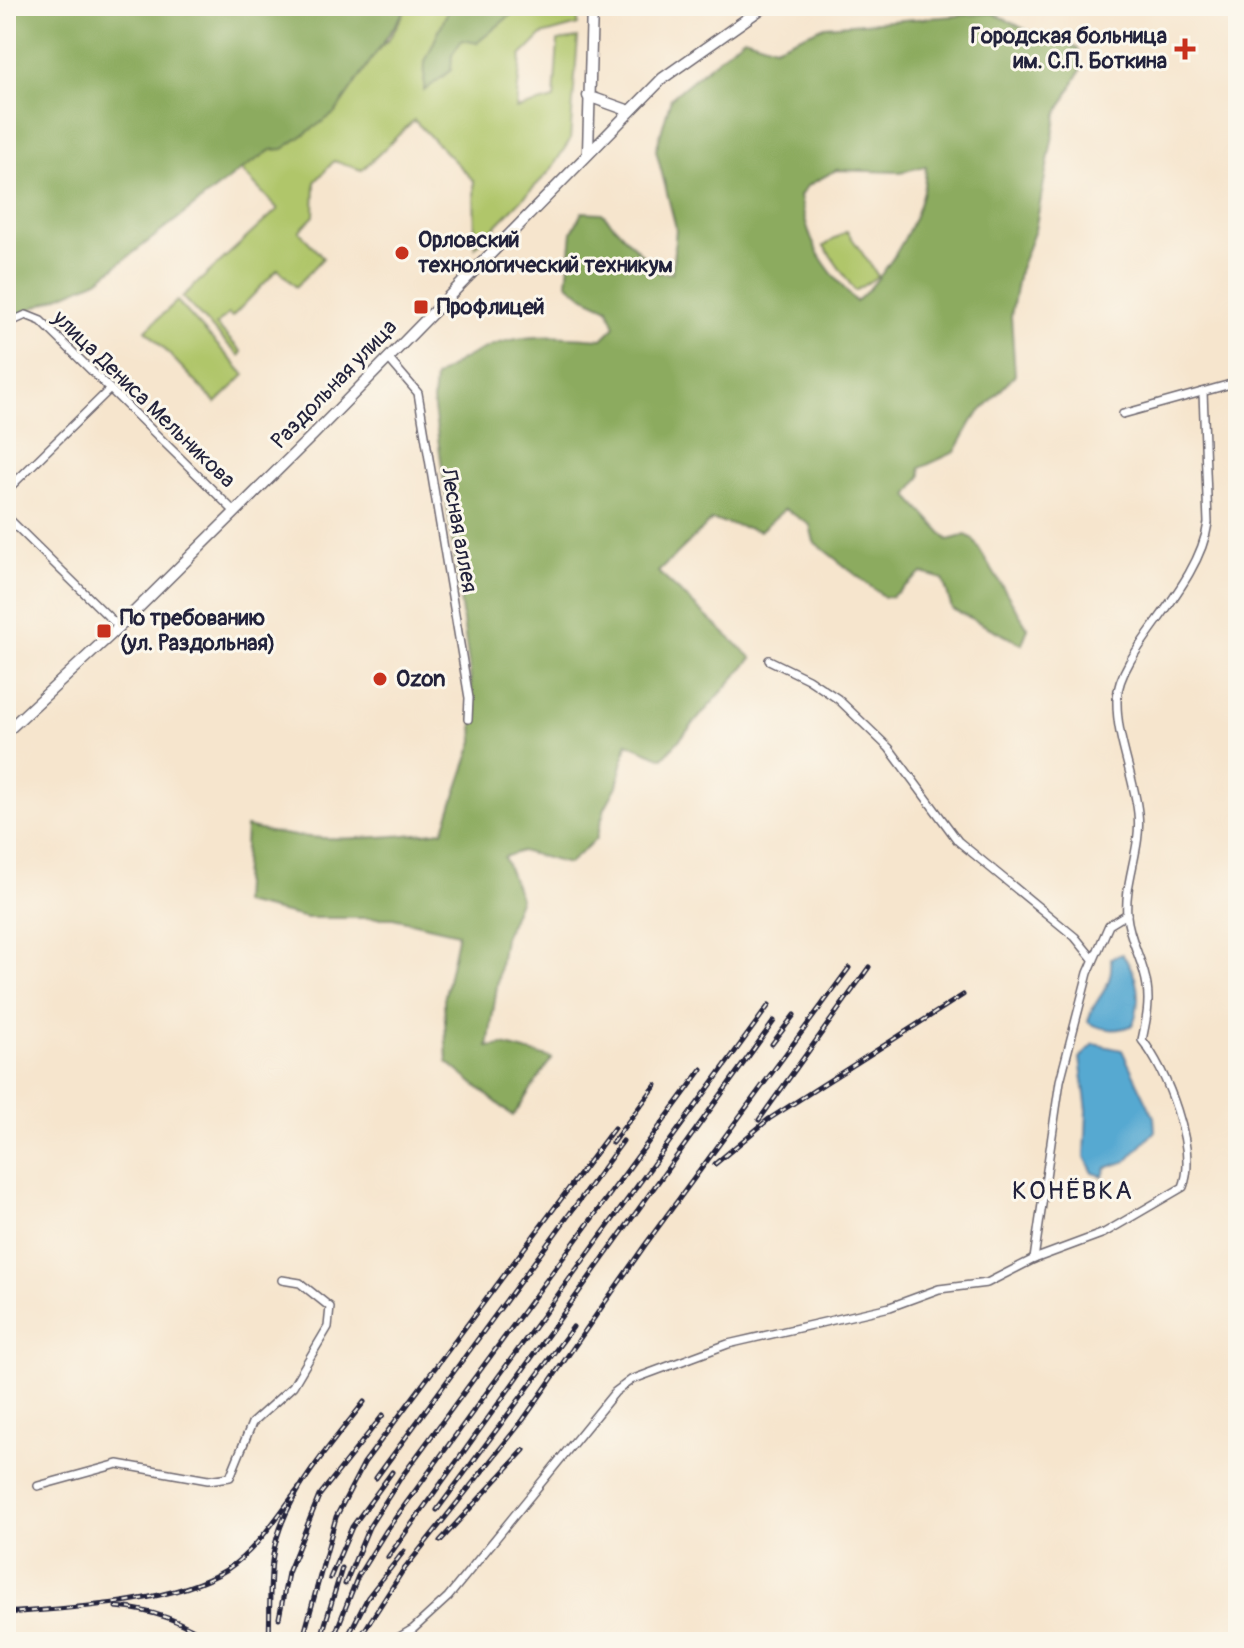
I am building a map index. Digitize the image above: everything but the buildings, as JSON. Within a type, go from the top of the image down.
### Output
[{"type":"main road","points":[[588,152],[592,6]]},
{"type":"main road","name":"Раздольная улица","points":[[6,732],[119,627],[235,512],[630,111],[678,66],[765,6]]},
{"type":"main road","points":[[588,96],[630,111]]},
{"type":"street","name":"улица Дениса Мельникова","points":[[6,324],[26,315],[41,321],[235,512]]},
{"type":"street","name":"Лесная аллея","points":[[388,358],[418,393],[469,698],[468,719]]},
{"type":"street","points":[[1123,414],[1238,382]]},
{"type":"street","points":[[6,491],[110,389]]},
{"type":"street","points":[[391,1642],[413,1629],[448,1597],[615,1392],[631,1380],[728,1344],[890,1307],[939,1289],[987,1283],[1034,1259],[1104,1233],[1178,1193],[1186,1179],[1182,1136],[1158,1060],[1142,1040],[1149,1009],[1147,984],[1127,914],[1139,838],[1138,811],[1124,762],[1117,698],[1122,677],[1179,594],[1205,544],[1208,523],[1203,392]]},
{"type":"street","points":[[6,516],[119,627]]},
{"type":"street","points":[[769,660],[818,685],[866,725],[911,774],[946,828],[1075,937],[1093,959]]},
{"type":"street","points":[[1034,1259],[1060,1081],[1093,959],[1109,925],[1127,914]]},
{"type":"street","points":[[38,1486],[118,1464],[208,1480],[230,1477],[252,1423],[293,1386],[328,1327],[330,1307],[300,1283],[282,1280]]},
{"type":"green space","points":[[6,6],[408,6],[335,113],[283,149],[271,150],[241,170],[98,280],[6,320]]},
{"type":"green space","points":[[408,6],[564,6],[578,19],[578,25],[542,35],[521,56],[516,109],[554,99],[558,41],[578,38],[570,140],[550,171],[475,247],[474,181],[414,120],[362,170],[334,161],[315,182],[314,216],[299,231],[323,258],[296,287],[278,269],[232,317],[228,314],[216,325],[242,352],[239,356],[182,297],[278,209],[241,170],[271,150],[389,39]]},
{"type":"green space","points":[[450,6],[509,6],[512,14],[477,43],[462,40],[452,55],[451,70],[424,91],[425,62]]},
{"type":"green space","points":[[993,13],[1044,39],[1050,35],[1078,49],[1082,68],[1057,114],[1035,230],[1019,271],[1011,316],[1015,375],[973,420],[955,452],[920,468],[921,476],[908,496],[948,540],[966,535],[973,539],[1028,628],[1022,644],[952,609],[943,579],[922,573],[891,597],[884,597],[814,542],[810,525],[785,509],[760,531],[712,520],[658,572],[752,658],[663,758],[627,743],[617,786],[605,808],[596,839],[568,864],[521,851],[504,857],[520,898],[504,938],[488,1047],[503,1045],[552,1058],[513,1116],[447,1062],[444,1000],[458,933],[393,918],[307,918],[242,903],[246,827],[320,838],[443,831],[474,741],[470,672],[433,401],[435,378],[476,352],[514,339],[602,339],[615,326],[608,308],[584,297],[567,283],[572,232],[582,212],[602,213],[659,273],[672,273],[676,228],[656,150],[671,98],[744,37],[775,47],[825,26]],"holes":[[[926,166],[924,184],[912,222],[893,258],[856,302],[819,254],[808,229],[800,196],[807,186],[836,170],[900,172]]]},
{"type":"green space","points":[[847,231],[878,276],[855,291],[824,246]]},
{"type":"green space","points":[[177,301],[245,375],[216,403],[146,330]]},
{"type":"water","points":[[1122,954],[1135,979],[1138,997],[1136,1016],[1133,1025],[1116,1030],[1105,1029],[1088,1022],[1109,979],[1111,958]]},
{"type":"water","points":[[1094,1044],[1122,1050],[1154,1117],[1155,1131],[1127,1161],[1106,1168],[1103,1176],[1093,1173],[1085,1157],[1087,1110],[1080,1058]]},
{"type":"railway","points":[[759,1120],[869,967]]},
{"type":"railway","points":[[357,1642],[402,1572],[523,1420],[645,1245],[849,968]]},
{"type":"railway","points":[[715,1164],[769,1119],[963,995]]},
{"type":"railway","points":[[332,1642],[358,1576],[386,1531],[769,1005]]},
{"type":"railway","points":[[772,1044],[794,1015]]},
{"type":"railway","points":[[388,1557],[774,1021]]},
{"type":"railway","points":[[345,1584],[369,1527],[400,1479],[702,1069]]},
{"type":"railway","points":[[612,1143],[656,1085]]},
{"type":"railway","points":[[302,1642],[336,1517],[364,1463],[614,1128]]},
{"type":"railway","points":[[376,1478],[623,1141]]},
{"type":"railway","points":[[437,1510],[573,1327]]},
{"type":"railway","points":[[269,1642],[272,1561],[285,1517],[321,1457],[364,1402]]},
{"type":"railway","points":[[279,1618],[288,1573],[319,1496],[383,1415]]},
{"type":"railway","points":[[440,1541],[524,1450]]},
{"type":"railway","points":[[330,1578],[352,1527],[392,1472]]},
{"type":"railway","points":[[6,1613],[120,1602],[178,1590],[203,1581],[226,1570],[247,1553],[299,1488]]},
{"type":"railway","points":[[345,1642],[368,1597],[404,1551]]},
{"type":"railway","points":[[320,1641],[342,1568]]},
{"type":"railway","points":[[116,1607],[167,1618],[214,1642]]},
{"type":"place","name":"Городская больница им. С.П. Боткина","points":[[1185,49]]},
{"type":"place","name":"Орловский технологический техникум","points":[[402,253]]},
{"type":"place","name":"Профлицей","points":[[421,307]]},
{"type":"place","name":"По требованию (ул. Раздольная)","points":[[104,631]]},
{"type":"place","name":"Ozon","points":[[380,679]]},
{"type":"district","name":"КОНЁВКА","points":[[1073,1191]]}]
